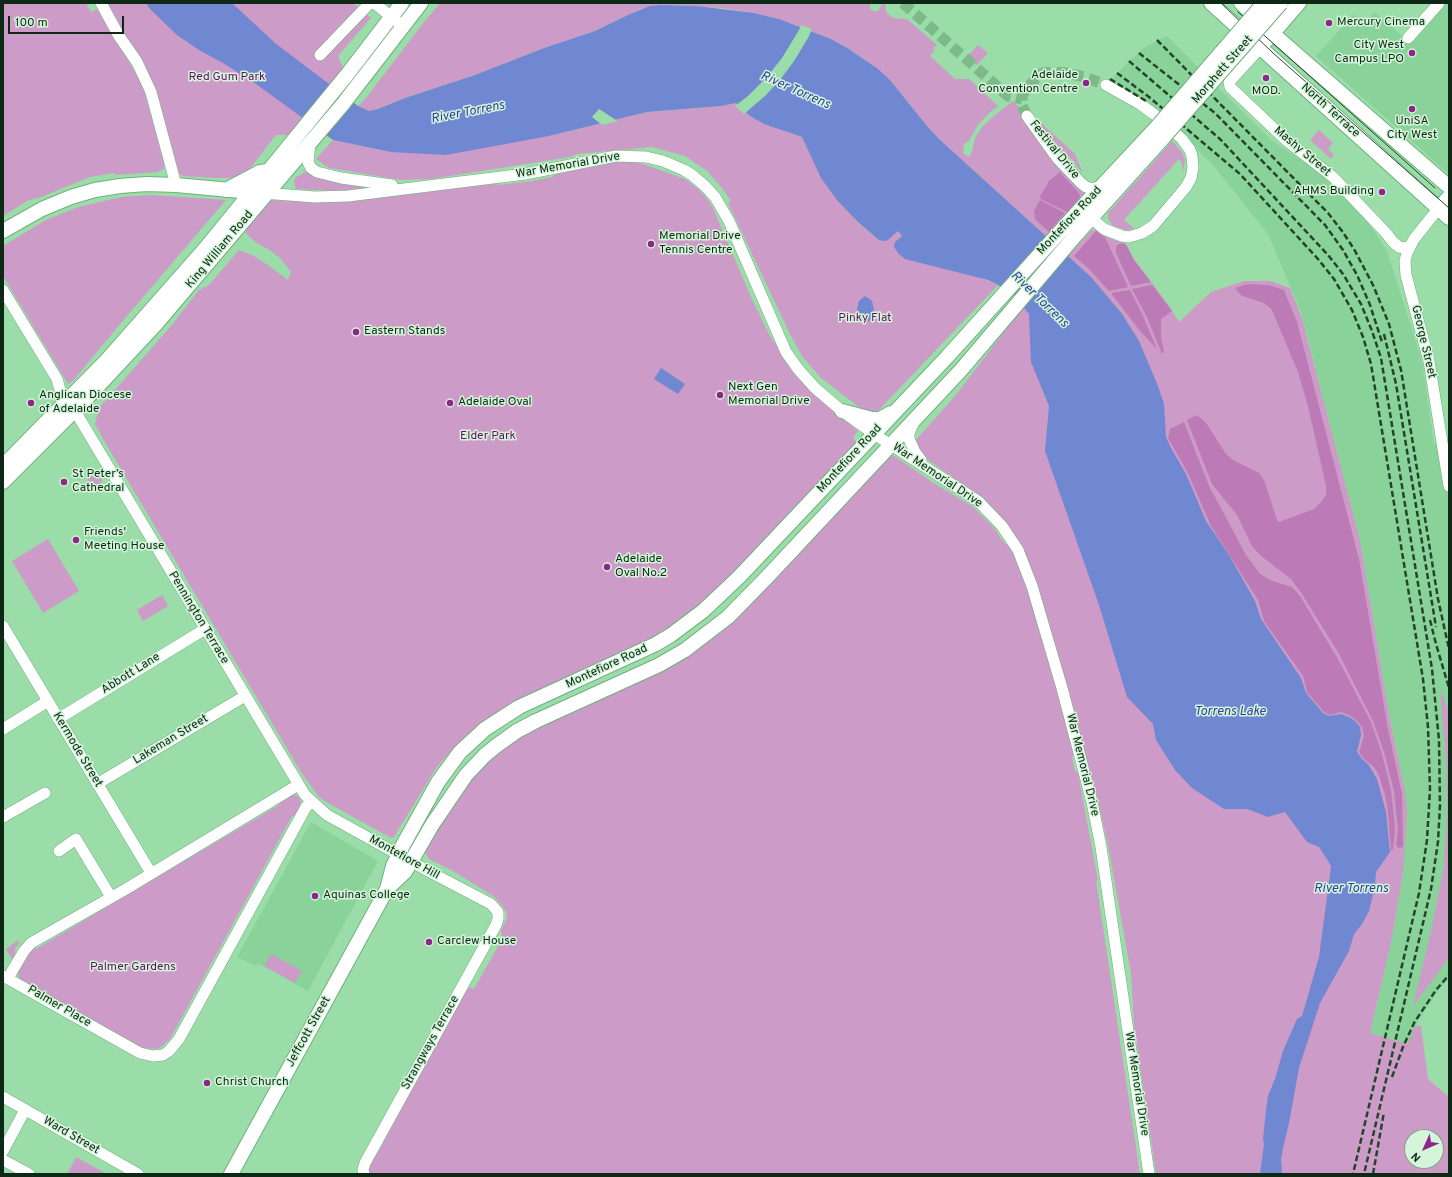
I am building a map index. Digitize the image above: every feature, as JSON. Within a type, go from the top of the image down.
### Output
[{"type":"main road","name":"King William Road","points":[[82,385],[128,337],[180,278],[346,76],[402,3]]},
{"type":"main road","name":"King William Road","points":[[3,466],[69,408],[156,324],[310,143],[421,3]]},
{"type":"main road","name":"North Terrace","points":[[1211,3],[1444,213]]},
{"type":"main road","name":"Montefiore Road","points":[[398,855],[438,782],[460,752],[486,729],[519,707],[591,675],[656,644],[671,635],[703,611],[739,577],[946,357],[1070,231],[1091,218],[1264,3]]},
{"type":"main road","name":"Morphett Street","points":[[1160,133],[1281,3]]},
{"type":"main road","points":[[1260,48],[1299,3]]},
{"type":"main road","name":"North Terrace","points":[[1243,4],[1272,33],[1449,187]]},
{"type":"main road","name":"Montefiore Road","points":[[412,862],[432,825],[458,786],[485,754],[523,728],[659,665],[685,650],[728,617],[961,370],[1070,231],[1085,204],[1103,185],[1160,133]]},
{"type":"main road","points":[[225,190],[260,172],[269,170]]},
{"type":"main road","points":[[3,231],[42,209],[95,190],[127,185],[147,184],[176,185],[252,192]]},
{"type":"main road","points":[[1444,213],[1449,197]]},
{"type":"main road","points":[[69,408],[82,385]]},
{"type":"main road","points":[[842,411],[867,418],[880,419],[886,417],[899,407]]},
{"type":"main road","name":"King William Road","points":[[3,482],[69,408]]},
{"type":"main road","points":[[591,675],[599,692]]},
{"type":"main road","name":"Jeffcott Street","points":[[231,1174],[387,889],[393,866],[398,855]]},
{"type":"main road","name":"Jeffcott Street","points":[[387,889],[405,872],[412,862]]},
{"type":"street","points":[[101,3],[119,36],[137,62],[151,92],[176,185]]},
{"type":"street","points":[[320,55],[370,3]]},
{"type":"street","points":[[374,3],[403,26]]},
{"type":"street","points":[[1408,38],[1439,3]]},
{"type":"street","name":"Mashy Street","points":[[1260,48],[1229,82],[1230,87],[1287,141],[1333,177],[1357,201],[1393,242],[1399,247],[1404,248],[1410,246]]},
{"type":"street","points":[[1091,218],[1104,230],[1122,236],[1129,237],[1142,233],[1153,226],[1186,187],[1191,178],[1193,168],[1190,150],[1179,136],[1140,104],[1106,85]]},
{"type":"street","name":"Festival Drive","points":[[1027,116],[1058,159],[1081,183],[1086,187],[1094,189],[1103,185]]},
{"type":"street","points":[[310,143],[308,162],[311,168],[317,172],[341,178],[415,188]]},
{"type":"street","name":"War Memorial Drive","points":[[252,192],[332,197],[525,174],[616,156],[646,156],[663,161],[684,170],[705,186],[723,209],[781,342],[792,361],[806,379],[842,411],[874,434],[978,500],[1002,526],[1018,550],[1036,598],[1081,758],[1101,847],[1149,1174]]},
{"type":"street","name":"Festival Drive","points":[[1081,183],[1086,194],[1085,204]]},
{"type":"street","name":"George Street","points":[[1444,213],[1418,233],[1410,246],[1405,261],[1406,275],[1429,361],[1449,486]]},
{"type":"street","name":"Pennington Terrace","points":[[3,290],[57,379],[69,408],[298,785],[311,802]]},
{"type":"street","name":"Pennington Terrace","points":[[57,379],[73,389],[82,385]]},
{"type":"street","points":[[919,414],[911,428],[909,439],[915,452],[928,468]]},
{"type":"street","name":"Kermode Street","points":[[3,626],[151,873]]},
{"type":"street","name":"Abbott Lane","points":[[58,719],[204,629]]},
{"type":"street","name":"Lakeman Street","points":[[97,784],[245,696]]},
{"type":"street","points":[[3,729],[48,702]]},
{"type":"street","name":"Palmer Place","points":[[298,785],[31,943],[5,977],[140,1053],[152,1056],[163,1055],[169,1051],[179,1039],[306,807],[311,802]]},
{"type":"street","points":[[3,817],[45,793]]},
{"type":"street","name":"Montefiore Hill","points":[[311,802],[327,815],[398,855],[491,904],[498,912]]},
{"type":"street","points":[[59,851],[76,839],[111,897]]},
{"type":"street","name":"Strangways Terrace","points":[[364,1174],[363,1170],[365,1163],[496,925],[498,912]]},
{"type":"street","name":"Ward Street","points":[[3,1097],[138,1174]]},
{"type":"street","points":[[3,1151],[25,1110]]},
{"type":"street","points":[[3,1160],[29,1174]]},
{"type":"shaded area","name":"UniSA City West","points":[[1439,3],[1449,3],[1449,174],[1316,56],[1354,14],[1364,23],[1375,12],[1406,40]]},
{"type":"shaded area","points":[[1167,36],[1271,140],[1312,167],[1335,186],[1365,217],[1387,251],[1422,361],[1434,444],[1448,442],[1449,440],[1449,979],[1440,988],[1418,1021],[1412,1045],[1370,1033],[1392,938],[1403,872],[1405,791],[1389,715],[1360,540],[1301,312],[1268,234],[1213,165],[1180,133],[1108,82],[1142,49]]},
{"type":"shaded area","points":[[1060,172],[1080,196],[1080,200],[1069,213],[1039,198],[1049,181]]},
{"type":"shaded area","points":[[1040,200],[1065,213],[1049,232],[1035,219],[1034,211]]},
{"type":"shaded area","points":[[1096,231],[1105,237],[1128,287],[1109,291],[1088,268],[1074,256]]},
{"type":"shaded area","points":[[1123,243],[1127,246],[1133,259],[1151,282],[1131,286],[1116,253],[1117,245]]},
{"type":"shaded area","points":[[1248,284],[1268,285],[1284,290],[1297,322],[1359,559],[1388,729],[1402,794],[1403,847],[1399,848],[1396,845],[1398,830],[1394,791],[1384,752],[1373,721],[1339,654],[1302,594],[1291,579],[1260,555],[1252,546],[1237,515],[1212,484],[1187,420],[1197,415],[1206,423],[1226,454],[1233,460],[1259,473],[1264,480],[1277,520],[1279,522],[1314,509],[1326,495],[1326,486],[1308,406],[1298,372],[1272,310],[1264,303],[1242,296],[1235,288]]},
{"type":"shaded area","points":[[1152,285],[1172,311],[1161,319],[1161,338],[1164,351],[1162,354],[1147,317],[1132,289]]},
{"type":"shaded area","points":[[1130,290],[1157,349],[1140,331],[1111,293]]},
{"type":"shaded area","points":[[1184,422],[1209,486],[1246,555],[1260,574],[1272,581],[1292,587],[1300,596],[1338,659],[1371,722],[1382,754],[1391,790],[1395,829],[1393,850],[1391,851],[1388,812],[1385,795],[1378,773],[1359,752],[1364,736],[1362,727],[1349,715],[1341,712],[1330,715],[1324,712],[1307,692],[1303,676],[1264,621],[1258,600],[1211,526],[1187,471],[1168,438],[1170,429]]},
{"type":"shaded area","name":"Aquinas College","points":[[311,822],[378,861],[308,991],[258,963],[256,966],[237,957]]},
{"type":"green space","points":[[3,3],[86,3],[91,12],[98,9],[143,86],[164,163],[164,169],[157,172],[116,175],[115,173],[90,177],[41,197],[29,200],[3,216]]},
{"type":"green space","name":"Red Gum Park","points":[[105,3],[353,3],[371,18],[338,56],[346,76],[298,135],[276,135],[245,175],[239,178],[215,178],[183,176],[176,172],[156,98]]},
{"type":"green space","points":[[440,3],[870,3],[870,9],[874,11],[878,11],[882,4],[885,4],[886,12],[893,18],[907,19],[937,45],[933,48],[935,50],[930,56],[955,79],[969,79],[998,106],[978,125],[969,141],[964,144],[963,153],[969,157],[972,152],[975,138],[982,127],[1013,101],[1027,116],[1086,194],[1051,241],[939,139],[890,80],[864,59],[831,39],[779,19],[754,13],[721,8],[675,5],[640,9],[595,31],[544,48],[475,75],[405,98],[378,109],[369,111],[358,106],[366,98]]},
{"type":"green space","points":[[978,45],[988,53],[977,65],[967,57]]},
{"type":"green space","name":"Pinky Flat","points":[[736,103],[750,116],[764,124],[802,137],[812,158],[858,222],[879,240],[888,240],[898,231],[902,236],[895,242],[998,285],[877,412],[863,410],[820,377],[802,356],[790,334],[728,203],[731,201],[707,171],[685,156],[652,147],[577,154],[570,157],[431,179],[401,180],[330,168],[316,159],[333,140],[391,152],[549,136],[647,112],[721,106]]},
{"type":"green space","points":[[1039,121],[1075,154],[1083,173],[1076,166],[1074,161],[1048,135],[1038,122]]},
{"type":"green space","points":[[1319,130],[1333,143],[1328,149],[1334,155],[1331,159],[1310,140]]},
{"type":"green space","points":[[1172,141],[1182,152],[1185,159],[1183,172],[1182,164],[1179,159],[1124,220],[1135,229],[1126,230],[1113,226],[1108,219],[1108,213]]},
{"type":"green space","name":"Elder Park","points":[[629,159],[685,179],[705,196],[712,206],[752,299],[770,336],[798,378],[858,431],[853,437],[857,443],[774,534],[703,603],[662,634],[632,649],[581,670],[520,700],[481,724],[464,738],[436,768],[394,837],[391,838],[319,797],[301,772],[103,439],[95,424],[99,408],[171,326],[199,290],[209,285],[239,250],[252,255],[288,280],[291,272],[280,258],[254,241],[246,233],[246,228],[272,200],[318,202],[353,200],[495,182],[498,185],[532,181],[552,177],[556,174],[584,167]]},
{"type":"green space","points":[[308,170],[373,188],[335,191],[296,189],[294,182],[295,178]]},
{"type":"green space","points":[[152,195],[226,200],[73,381],[68,384],[3,276],[3,246],[46,220],[78,207],[121,197]]},
{"type":"green space","points":[[1092,230],[1097,230],[1104,236],[1126,244],[1134,259],[1167,303],[1179,322],[1211,292],[1244,281],[1270,281],[1290,288],[1302,318],[1360,540],[1389,715],[1405,791],[1407,812],[1403,872],[1392,938],[1370,1033],[1408,1044],[1415,1026],[1421,1026],[1428,1079],[1449,1097],[1449,1174],[1156,1174],[1134,1025],[1131,973],[1108,845],[1097,797],[1066,686],[1021,547],[1005,522],[990,505],[924,457],[913,443],[955,396],[1033,294]]},
{"type":"green space","points":[[893,455],[935,484],[972,506],[995,529],[1001,539],[1018,556],[1077,755],[1072,757],[1075,772],[1078,772],[1098,881],[1096,880],[1140,1174],[367,1174],[366,1172],[374,1156],[377,1154],[466,987],[474,989],[502,939],[501,930],[507,918],[506,912],[502,905],[493,896],[453,871],[429,859],[423,849],[471,772],[505,742],[686,652],[888,456],[891,457]]},
{"type":"green space","points":[[88,476],[102,478],[100,493],[86,491]]},
{"type":"green space","points":[[48,539],[79,591],[43,613],[12,561]]},
{"type":"green space","points":[[162,595],[168,606],[143,621],[137,610]]},
{"type":"green space","points":[[1440,689],[1449,711],[1449,958],[1413,1006],[1432,927],[1444,866],[1447,813],[1446,761]]},
{"type":"green space","name":"Palmer Gardens","points":[[293,794],[299,797],[301,803],[295,816],[292,816],[170,1039],[160,1048],[141,1048],[19,978],[18,973],[23,958],[34,948],[36,949],[279,805],[279,802]]},
{"type":"green space","points":[[18,940],[19,944],[15,948],[15,955],[12,959],[6,949]]},
{"type":"green space","points":[[271,954],[302,971],[295,983],[264,966]]},
{"type":"green space","points":[[76,1157],[107,1174],[67,1174]]},
{"type":"water","name":"Torrens Lake","points":[[146,3],[232,3],[275,43],[358,106],[369,111],[475,75],[544,48],[595,31],[650,6],[697,6],[754,13],[779,19],[831,39],[849,49],[878,69],[890,80],[939,139],[1091,277],[1122,314],[1139,341],[1164,404],[1166,437],[1186,474],[1206,521],[1229,555],[1255,601],[1261,619],[1301,678],[1306,693],[1323,713],[1329,716],[1341,714],[1349,717],[1360,727],[1361,735],[1357,752],[1368,764],[1377,779],[1386,812],[1390,852],[1376,872],[1375,886],[1369,911],[1362,924],[1354,934],[1349,951],[1320,1003],[1299,1068],[1281,1160],[1282,1174],[1260,1174],[1268,1096],[1275,1079],[1283,1051],[1297,1019],[1302,1016],[1319,957],[1331,867],[1319,847],[1307,842],[1285,812],[1268,817],[1247,809],[1224,809],[1192,788],[1175,770],[1156,740],[1153,724],[1127,697],[1099,605],[1045,451],[1049,406],[1031,362],[1029,314],[1016,297],[988,280],[905,259],[894,247],[895,242],[902,236],[898,231],[888,240],[879,240],[858,222],[837,200],[821,178],[802,137],[764,124],[750,116],[736,103],[721,106],[647,112],[549,136],[446,155],[391,152],[333,140],[256,84],[177,35],[150,9]]},
{"type":"water","points":[[865,296],[872,301],[874,310],[871,319],[866,323],[861,320],[857,309],[859,301]]},
{"type":"water","points":[[661,368],[685,384],[678,394],[654,379]]},
{"type":"pier","points":[[801,25],[812,29],[794,61],[780,80],[765,96],[744,114],[735,106],[748,96],[766,78],[782,58]]},
{"type":"pier","points":[[599,109],[618,121],[602,125],[592,117]]},
{"type":"tunnel","points":[[903,3],[1008,96],[1022,99]]},
{"type":"tunnel","points":[[1027,116],[1022,106],[1022,96],[1038,76],[1043,73],[1066,73],[1085,77],[1106,85]]},
{"type":"tram line","points":[[1221,3],[1273,53],[1449,208]]},
{"type":"tram line","points":[[1238,12],[1435,188]]},
{"type":"railway","points":[[1157,40],[1328,213],[1354,249],[1373,285],[1389,324],[1401,370],[1438,599],[1449,649]]},
{"type":"railway","points":[[1139,53],[1215,113],[1325,225],[1343,250],[1357,275],[1370,305],[1382,342]]},
{"type":"railway","points":[[1129,61],[1220,139],[1328,255],[1343,274],[1361,304],[1381,358],[1432,669],[1439,740],[1440,805],[1438,842],[1431,889],[1364,1174]]},
{"type":"railway","points":[[1117,73],[1149,97],[1240,174],[1318,259],[1334,279],[1352,310],[1363,337],[1371,364],[1423,679],[1428,727],[1430,789],[1427,840],[1419,893],[1353,1174]]},
{"type":"railway","points":[[1110,79],[1146,101]]},
{"type":"railway","points":[[1384,334],[1396,384],[1436,627]]},
{"type":"railway","points":[[1430,620],[1449,688]]},
{"type":"railway","points":[[1392,1077],[1414,1023],[1436,990],[1449,975]]},
{"type":"railway","points":[[1373,1174],[1384,1112]]},
{"type":"place","name":"Mercury Cinema","points":[[1329,23]]},
{"type":"place","name":"City West Campus LPO","points":[[1412,53]]},
{"type":"place","name":"MOD.","points":[[1266,78]]},
{"type":"place","name":"Adelaide Convention Centre","points":[[1086,83]]},
{"type":"place","name":"UniSA City West","points":[[1412,109]]},
{"type":"place","name":"AHMS Building","points":[[1382,192]]},
{"type":"place","name":"Memorial Drive Tennis Centre","points":[[651,244]]},
{"type":"place","name":"Eastern Stands","points":[[356,332]]},
{"type":"place","name":"Next Gen Memorial Drive","points":[[720,395]]},
{"type":"place","name":"Anglican Diocese of Adelaide","points":[[31,403]]},
{"type":"place","name":"Adelaide Oval","points":[[450,403]]},
{"type":"place","name":"St Peter’s Cathedral","points":[[64,482]]},
{"type":"place","name":"Friends' Meeting House","points":[[76,540]]},
{"type":"place","name":"Adelaide Oval No.2","points":[[607,567]]},
{"type":"place","name":"Aquinas College","points":[[315,896]]},
{"type":"place","name":"Carclew House","points":[[429,942]]},
{"type":"place","name":"Christ Church","points":[[207,1083]]},
{"type":"water label","name":"River Torrens","points":[[795,91]]},
{"type":"water label","name":"River Torrens","points":[[468,113]]},
{"type":"water label","name":"River Torrens","points":[[1039,300]]},
{"type":"water label","name":"River Torrens","points":[[1351,889]]}]
